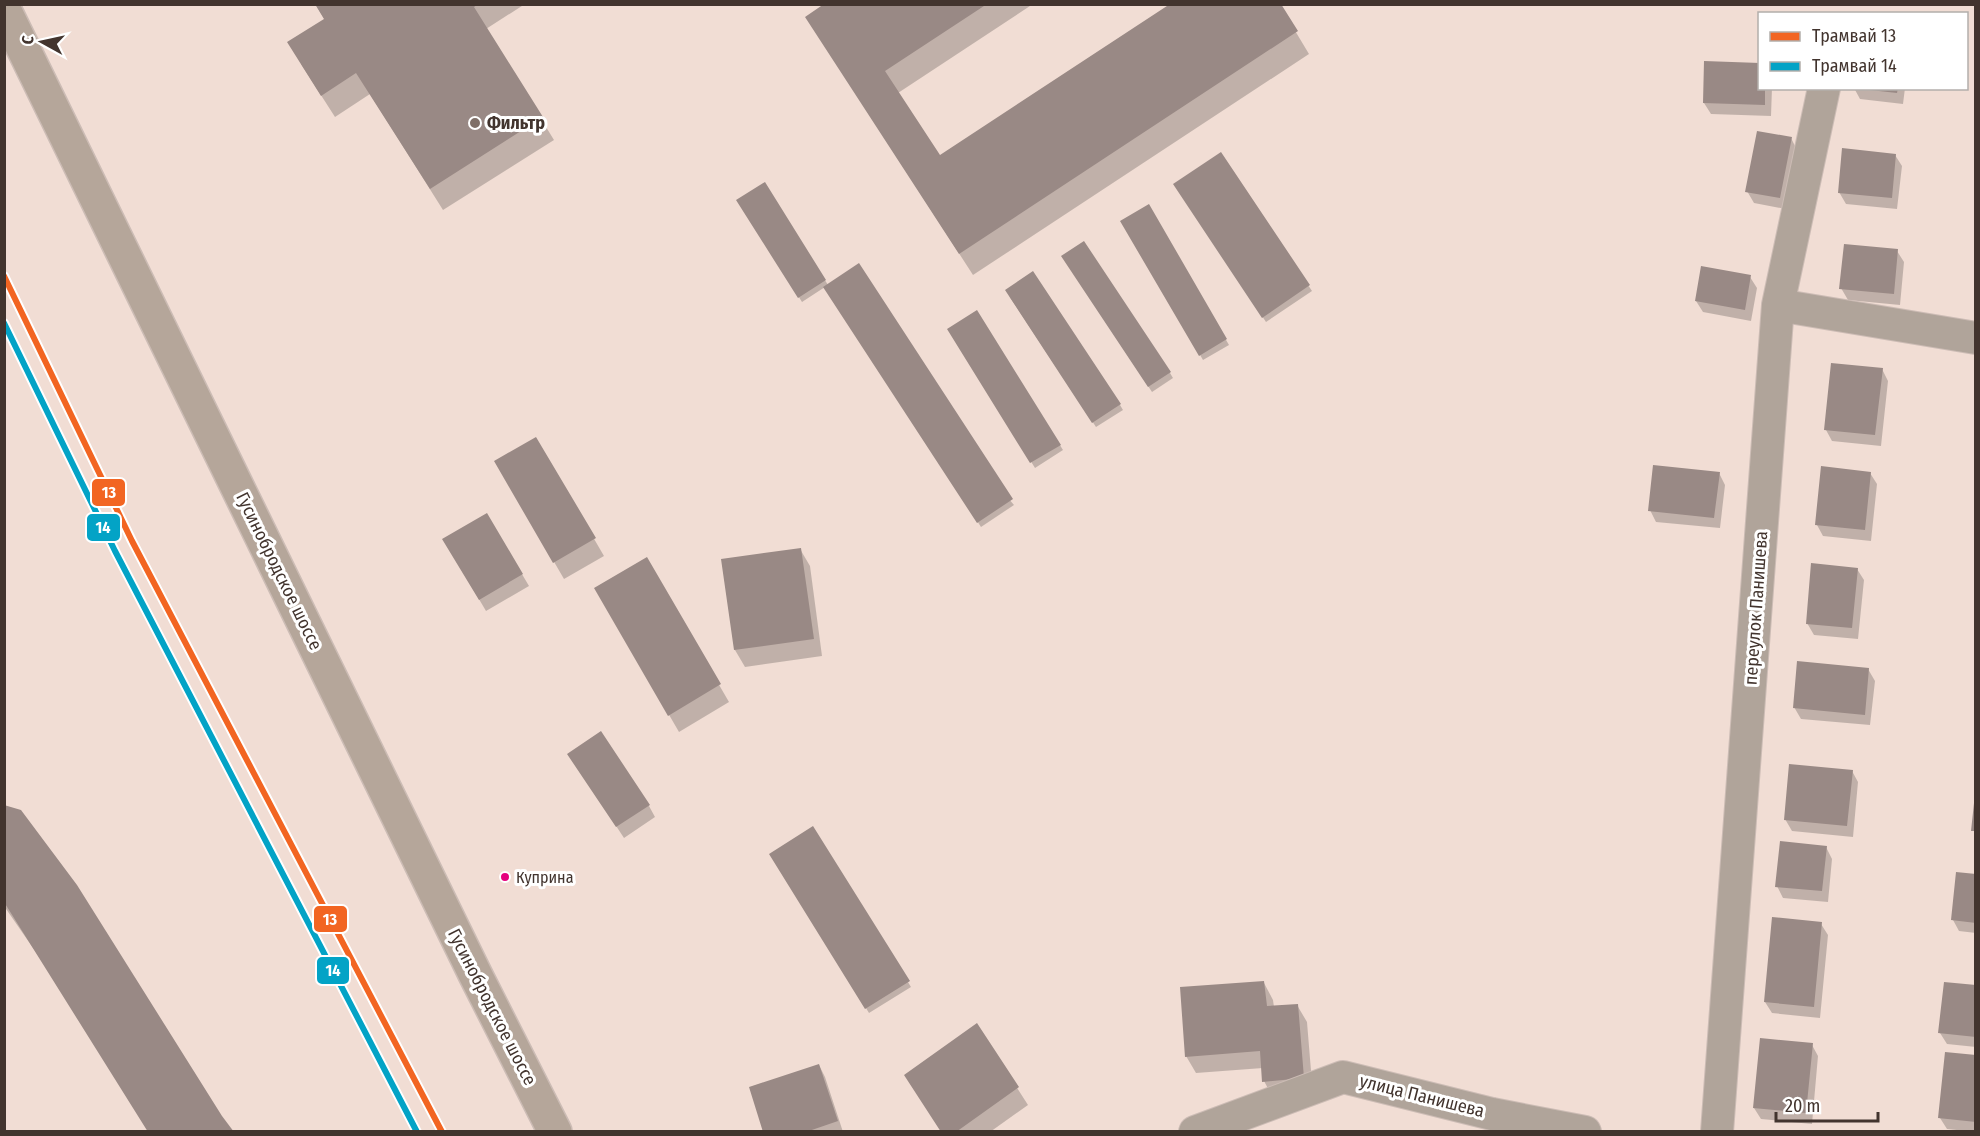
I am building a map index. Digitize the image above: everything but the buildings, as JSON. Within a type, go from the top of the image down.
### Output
[{"type":"main road","name":"Гусинобродское шоссе","points":[[4,9],[476,976],[555,1131]]},
{"type":"street","name":"переулок Панишева","points":[[1717,1131],[1778,305],[1824,90]]},
{"type":"street","points":[[1778,305],[1976,338]]},
{"type":"street","name":"улица Панишева","points":[[1195,1131],[1343,1077],[1492,1114],[1585,1131]]},
{"type":"tram line","name":"13","points":[[4,276],[132,541],[442,1132]]},
{"type":"tram line","name":"14","points":[[4,323],[115,551],[417,1132]]},
{"type":"place","name":"Фильтр","points":[[475,123]]},
{"type":"place","name":"Куприна","points":[[505,877]]}]
